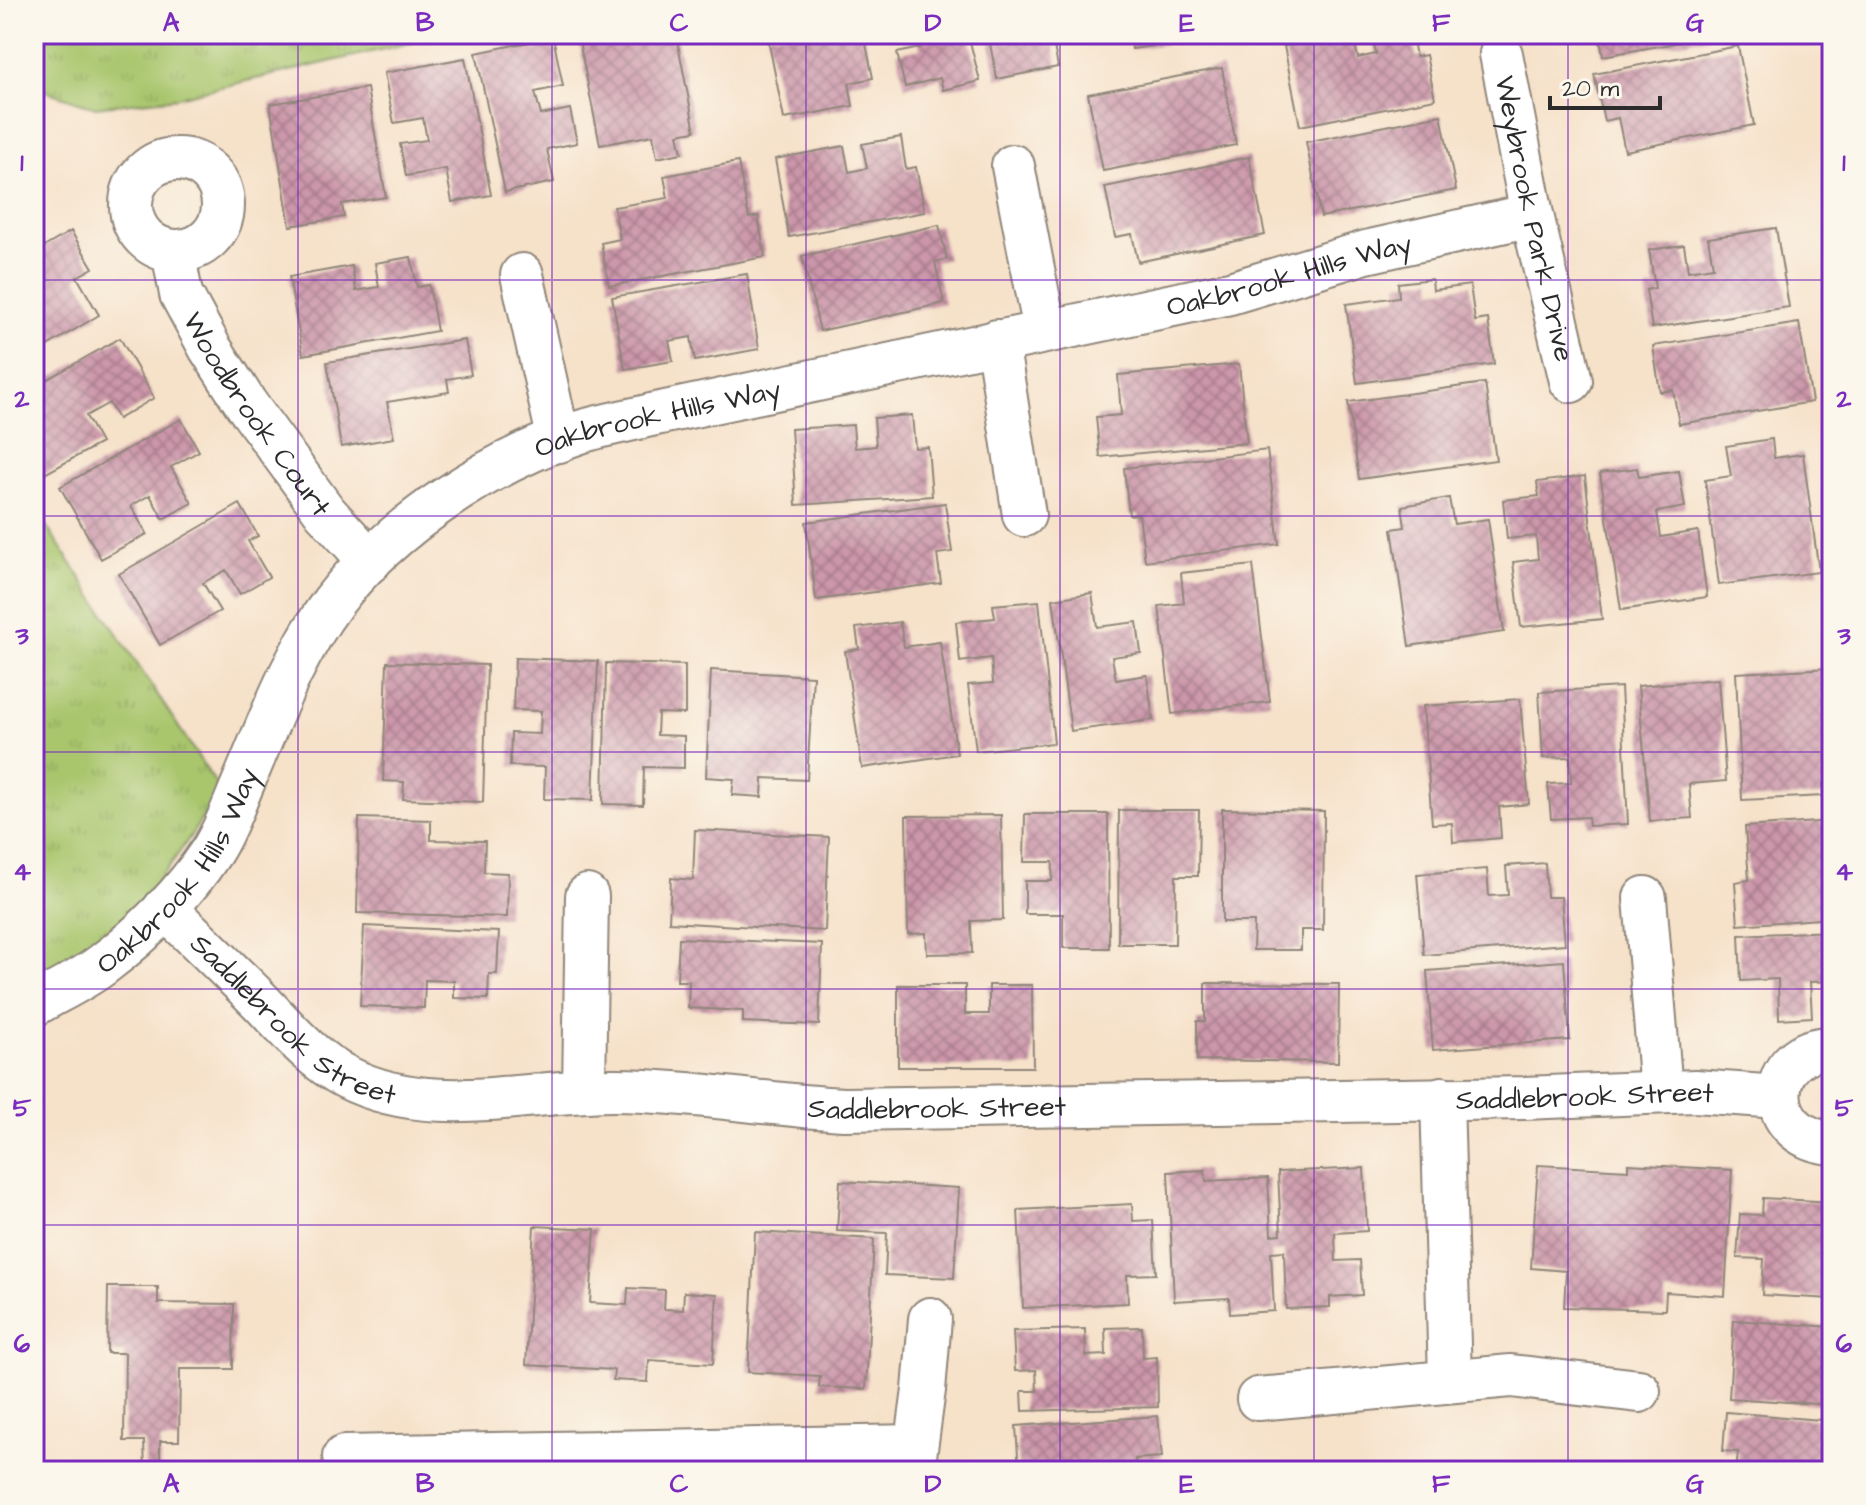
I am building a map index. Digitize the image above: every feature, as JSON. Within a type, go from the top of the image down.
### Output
[{"type":"street","name":"Weybrook Park Drive","points":[[1501,54],[1532,215],[1571,381]]},
{"type":"street","points":[[1013,166],[1045,331]]},
{"type":"street","name":"Oakbrook Hills Way","points":[[34,1005],[100,967],[142,933],[212,851],[293,668],[333,603],[370,561],[405,528],[460,490],[522,456],[579,432],[1230,293],[1366,252],[1532,215]]},
{"type":"street","name":"Woodbrook Court","points":[[173,251],[181,294],[239,393],[316,500],[370,561]]},
{"type":"street","points":[[522,275],[559,441]]},
{"type":"street","points":[[997,341],[1024,515]]},
{"type":"street","points":[[584,1091],[587,896]]},
{"type":"street","points":[[1645,898],[1661,1091]]},
{"type":"street","name":"Saddlebrook Street","points":[[165,908],[318,1057],[343,1076],[394,1094],[432,1100],[500,1100],[584,1091],[670,1093],[774,1105],[844,1109],[1661,1091],[1779,1097]]},
{"type":"street","points":[[1832,1048],[1814,1050],[1800,1056],[1788,1067],[1781,1081],[1779,1097],[1782,1112],[1790,1125],[1802,1135],[1832,1143]]},
{"type":"street","points":[[1442,1098],[1450,1380]]},
{"type":"street","points":[[344,1457],[914,1459],[930,1319]]},
{"type":"street","points":[[1258,1399],[1511,1376],[1639,1391]]},
{"type":"green space","points":[[34,34],[449,34],[169,99],[94,107],[34,87]]},
{"type":"green space","points":[[34,507],[220,790],[182,849],[141,902],[93,948],[34,986]]},
{"type":"building","points":[[676,34],[695,131],[678,134],[682,153],[657,158],[653,135],[600,145],[578,36]]},
{"type":"building","points":[[767,34],[864,34],[873,78],[849,83],[853,106],[784,119]]},
{"type":"building","points":[[917,34],[968,34],[980,81],[943,90],[940,78],[905,87],[897,53],[920,48]]},
{"type":"building","points":[[988,34],[1070,34],[1072,42],[1054,46],[1058,67],[997,79]]},
{"type":"building","points":[[1129,34],[1172,34],[1173,43],[1132,49]]},
{"type":"building","points":[[1353,34],[1358,58],[1376,54],[1372,34],[1412,34],[1416,57],[1426,55],[1435,99],[1300,126],[1284,46]]},
{"type":"building","points":[[1599,34],[1715,34],[1715,36],[1603,56]]},
{"type":"building","points":[[553,37],[563,86],[535,92],[541,115],[570,109],[577,143],[547,149],[554,182],[505,192],[476,53]]},
{"type":"building","points":[[1738,46],[1754,125],[1625,151],[1618,118],[1604,121],[1594,74]]},
{"type":"building","points":[[465,58],[491,195],[452,202],[446,169],[406,176],[400,144],[427,140],[423,118],[394,123],[384,73]]},
{"type":"building","points":[[1222,68],[1236,145],[1103,171],[1088,94]]},
{"type":"building","points":[[367,88],[386,197],[342,204],[344,217],[290,226],[270,104]]},
{"type":"building","points":[[1441,115],[1456,190],[1321,217],[1306,142]]},
{"type":"building","points":[[901,137],[906,169],[916,167],[925,212],[789,237],[775,159],[844,146],[849,172],[867,168],[862,144]]},
{"type":"building","points":[[1249,157],[1265,235],[1138,262],[1132,234],[1115,237],[1105,187]]},
{"type":"building","points":[[738,162],[749,218],[758,216],[765,257],[609,286],[601,243],[620,239],[614,207],[668,198],[664,176]]},
{"type":"building","points":[[939,225],[947,259],[935,262],[944,303],[820,331],[802,256]]},
{"type":"building","points":[[1776,228],[1789,307],[1652,328],[1646,290],[1655,288],[1649,250],[1684,245],[1688,271],[1713,267],[1708,238]]},
{"type":"building","points":[[71,231],[93,268],[77,277],[99,315],[34,354],[34,253]]},
{"type":"building","points":[[411,257],[417,287],[429,285],[437,331],[303,355],[289,277],[352,266],[356,291],[379,287],[375,263]]},
{"type":"building","points":[[747,274],[759,349],[695,361],[691,337],[669,341],[673,361],[625,369],[612,297]]},
{"type":"building","points":[[1432,279],[1433,290],[1470,285],[1475,321],[1488,319],[1494,364],[1357,383],[1346,304],[1399,297],[1398,283]]},
{"type":"building","points":[[1799,323],[1812,402],[1679,424],[1673,390],[1660,392],[1653,346]]},
{"type":"building","points":[[120,338],[154,398],[118,419],[109,403],[86,416],[101,443],[43,475],[34,460],[34,387]]},
{"type":"building","points":[[465,340],[471,375],[447,379],[449,392],[387,402],[394,438],[341,447],[327,362]]},
{"type":"building","points":[[1239,364],[1247,443],[1100,457],[1096,417],[1121,415],[1118,375]]},
{"type":"building","points":[[1485,383],[1496,460],[1359,479],[1348,402]]},
{"type":"building","points":[[912,415],[915,448],[928,447],[932,496],[796,505],[791,429],[853,425],[855,448],[876,446],[874,418]]},
{"type":"building","points":[[181,419],[199,451],[171,467],[192,503],[163,519],[150,495],[131,506],[147,534],[101,559],[60,487]]},
{"type":"building","points":[[1772,439],[1774,458],[1803,454],[1819,572],[1719,585],[1705,480],[1731,476],[1726,446]]},
{"type":"building","points":[[1267,450],[1279,544],[1145,561],[1139,514],[1129,515],[1124,468]]},
{"type":"building","points":[[1637,468],[1639,477],[1679,471],[1685,507],[1657,512],[1661,537],[1698,531],[1707,597],[1621,610],[1600,473]]},
{"type":"building","points":[[1585,476],[1602,619],[1521,627],[1513,562],[1538,559],[1536,536],[1507,539],[1503,500],[1539,496],[1537,482]]},
{"type":"building","points":[[1449,498],[1454,524],[1488,519],[1504,632],[1409,646],[1392,529],[1405,527],[1402,506]]},
{"type":"building","points":[[945,503],[952,552],[937,554],[941,583],[816,600],[806,522]]},
{"type":"building","points":[[240,504],[258,536],[248,541],[269,577],[240,594],[226,570],[203,583],[220,611],[160,645],[119,574]]},
{"type":"building","points":[[1253,565],[1270,702],[1172,714],[1159,606],[1184,603],[1181,573]]},
{"type":"building","points":[[1092,593],[1097,627],[1137,622],[1141,653],[1112,657],[1116,680],[1147,675],[1153,720],[1071,731],[1053,599]]},
{"type":"building","points":[[1039,601],[1054,743],[976,751],[968,685],[993,683],[991,658],[960,662],[956,622],[995,618],[993,605]]},
{"type":"building","points":[[900,622],[904,647],[940,642],[957,754],[862,768],[845,651],[859,649],[856,628]]},
{"type":"building","points":[[515,658],[598,661],[593,800],[544,799],[545,767],[510,766],[511,733],[540,734],[541,711],[513,710]]},
{"type":"building","points":[[387,662],[487,665],[483,802],[403,799],[404,782],[383,781]]},
{"type":"building","points":[[606,663],[685,665],[685,714],[658,713],[657,735],[684,736],[684,768],[644,767],[643,805],[603,804]]},
{"type":"building","points":[[1832,668],[1832,783],[1823,783],[1823,796],[1742,800],[1736,673]]},
{"type":"building","points":[[711,670],[813,676],[807,780],[763,778],[762,797],[732,795],[734,779],[706,777]]},
{"type":"building","points":[[1718,679],[1726,781],[1689,784],[1692,818],[1650,821],[1638,686]]},
{"type":"building","points":[[1621,687],[1628,824],[1589,826],[1588,817],[1551,819],[1548,784],[1571,783],[1570,757],[1543,758],[1539,692]]},
{"type":"building","points":[[1520,699],[1529,804],[1499,807],[1501,838],[1453,842],[1452,823],[1432,824],[1423,706]]},
{"type":"building","points":[[1222,809],[1324,811],[1323,930],[1301,930],[1301,950],[1253,950],[1254,922],[1222,922]]},
{"type":"building","points":[[1119,810],[1199,810],[1198,876],[1176,876],[1175,944],[1118,944]]},
{"type":"building","points":[[1025,814],[1108,814],[1109,948],[1063,948],[1063,914],[1025,914],[1025,881],[1052,881],[1053,862],[1024,862]]},
{"type":"building","points":[[1001,815],[1003,920],[971,921],[972,953],[927,954],[926,933],[908,934],[906,816]]},
{"type":"building","points":[[359,818],[431,820],[431,840],[485,841],[484,872],[508,873],[507,917],[357,913]]},
{"type":"building","points":[[1832,821],[1832,918],[1738,925],[1735,882],[1749,880],[1745,827]]},
{"type":"building","points":[[695,830],[829,837],[825,931],[669,922],[671,878],[693,880]]},
{"type":"building","points":[[1545,863],[1547,897],[1561,897],[1565,944],[1424,955],[1417,874],[1487,869],[1489,896],[1508,895],[1506,866]]},
{"type":"building","points":[[364,926],[499,932],[497,974],[489,974],[488,999],[454,998],[454,981],[425,980],[424,1008],[360,1006]]},
{"type":"building","points":[[1832,931],[1832,981],[1810,982],[1812,1017],[1779,1019],[1778,979],[1741,981],[1739,935]]},
{"type":"building","points":[[679,938],[822,944],[819,1025],[743,1022],[743,1011],[688,1008],[689,981],[677,981]]},
{"type":"building","points":[[1564,961],[1570,1040],[1433,1050],[1427,971]]},
{"type":"building","points":[[1205,983],[1339,984],[1338,1062],[1197,1060],[1197,1021],[1205,1021]]},
{"type":"building","points":[[898,985],[965,985],[965,1014],[989,1014],[989,985],[1032,985],[1033,1067],[898,1067]]},
{"type":"building","points":[[1628,1164],[1732,1170],[1725,1296],[1666,1292],[1665,1310],[1564,1307],[1566,1271],[1531,1268],[1538,1165],[1628,1170]]},
{"type":"building","points":[[1364,1168],[1367,1231],[1335,1233],[1336,1261],[1360,1260],[1362,1295],[1330,1297],[1330,1307],[1286,1309],[1284,1251],[1271,1252],[1274,1311],[1230,1314],[1229,1298],[1174,1301],[1168,1172],[1205,1170],[1206,1181],[1268,1178],[1271,1235],[1281,1234],[1278,1172]]},
{"type":"building","points":[[840,1181],[959,1188],[954,1278],[885,1275],[887,1233],[837,1231]]},
{"type":"building","points":[[1763,1198],[1832,1202],[1832,1299],[1762,1295],[1764,1259],[1737,1258],[1740,1214],[1762,1215]]},
{"type":"building","points":[[1132,1204],[1133,1221],[1153,1220],[1156,1274],[1127,1275],[1128,1303],[1023,1308],[1018,1210]]},
{"type":"building","points":[[534,1226],[595,1229],[590,1303],[627,1305],[628,1288],[665,1290],[664,1309],[683,1310],[684,1292],[717,1294],[713,1364],[649,1360],[648,1382],[613,1380],[614,1370],[526,1365]]},
{"type":"building","points":[[755,1232],[874,1239],[866,1389],[819,1387],[820,1376],[748,1372]]},
{"type":"building","points":[[108,1287],[158,1287],[158,1303],[234,1304],[233,1369],[180,1369],[179,1441],[160,1441],[160,1471],[145,1471],[144,1441],[124,1441],[125,1353],[107,1353]]},
{"type":"building","points":[[1734,1320],[1832,1327],[1832,1405],[1729,1398]]},
{"type":"building","points":[[1142,1327],[1143,1358],[1157,1357],[1158,1407],[1023,1411],[1022,1391],[1037,1391],[1036,1370],[1015,1371],[1013,1331],[1085,1329],[1086,1356],[1106,1355],[1105,1328]]},
{"type":"building","points":[[1726,1412],[1832,1421],[1832,1471],[1794,1471],[1771,1467],[1771,1471],[1736,1471],[1738,1452],[1723,1451]]},
{"type":"building","points":[[1158,1416],[1162,1457],[1135,1459],[1136,1471],[1019,1471],[1016,1426]]}]
